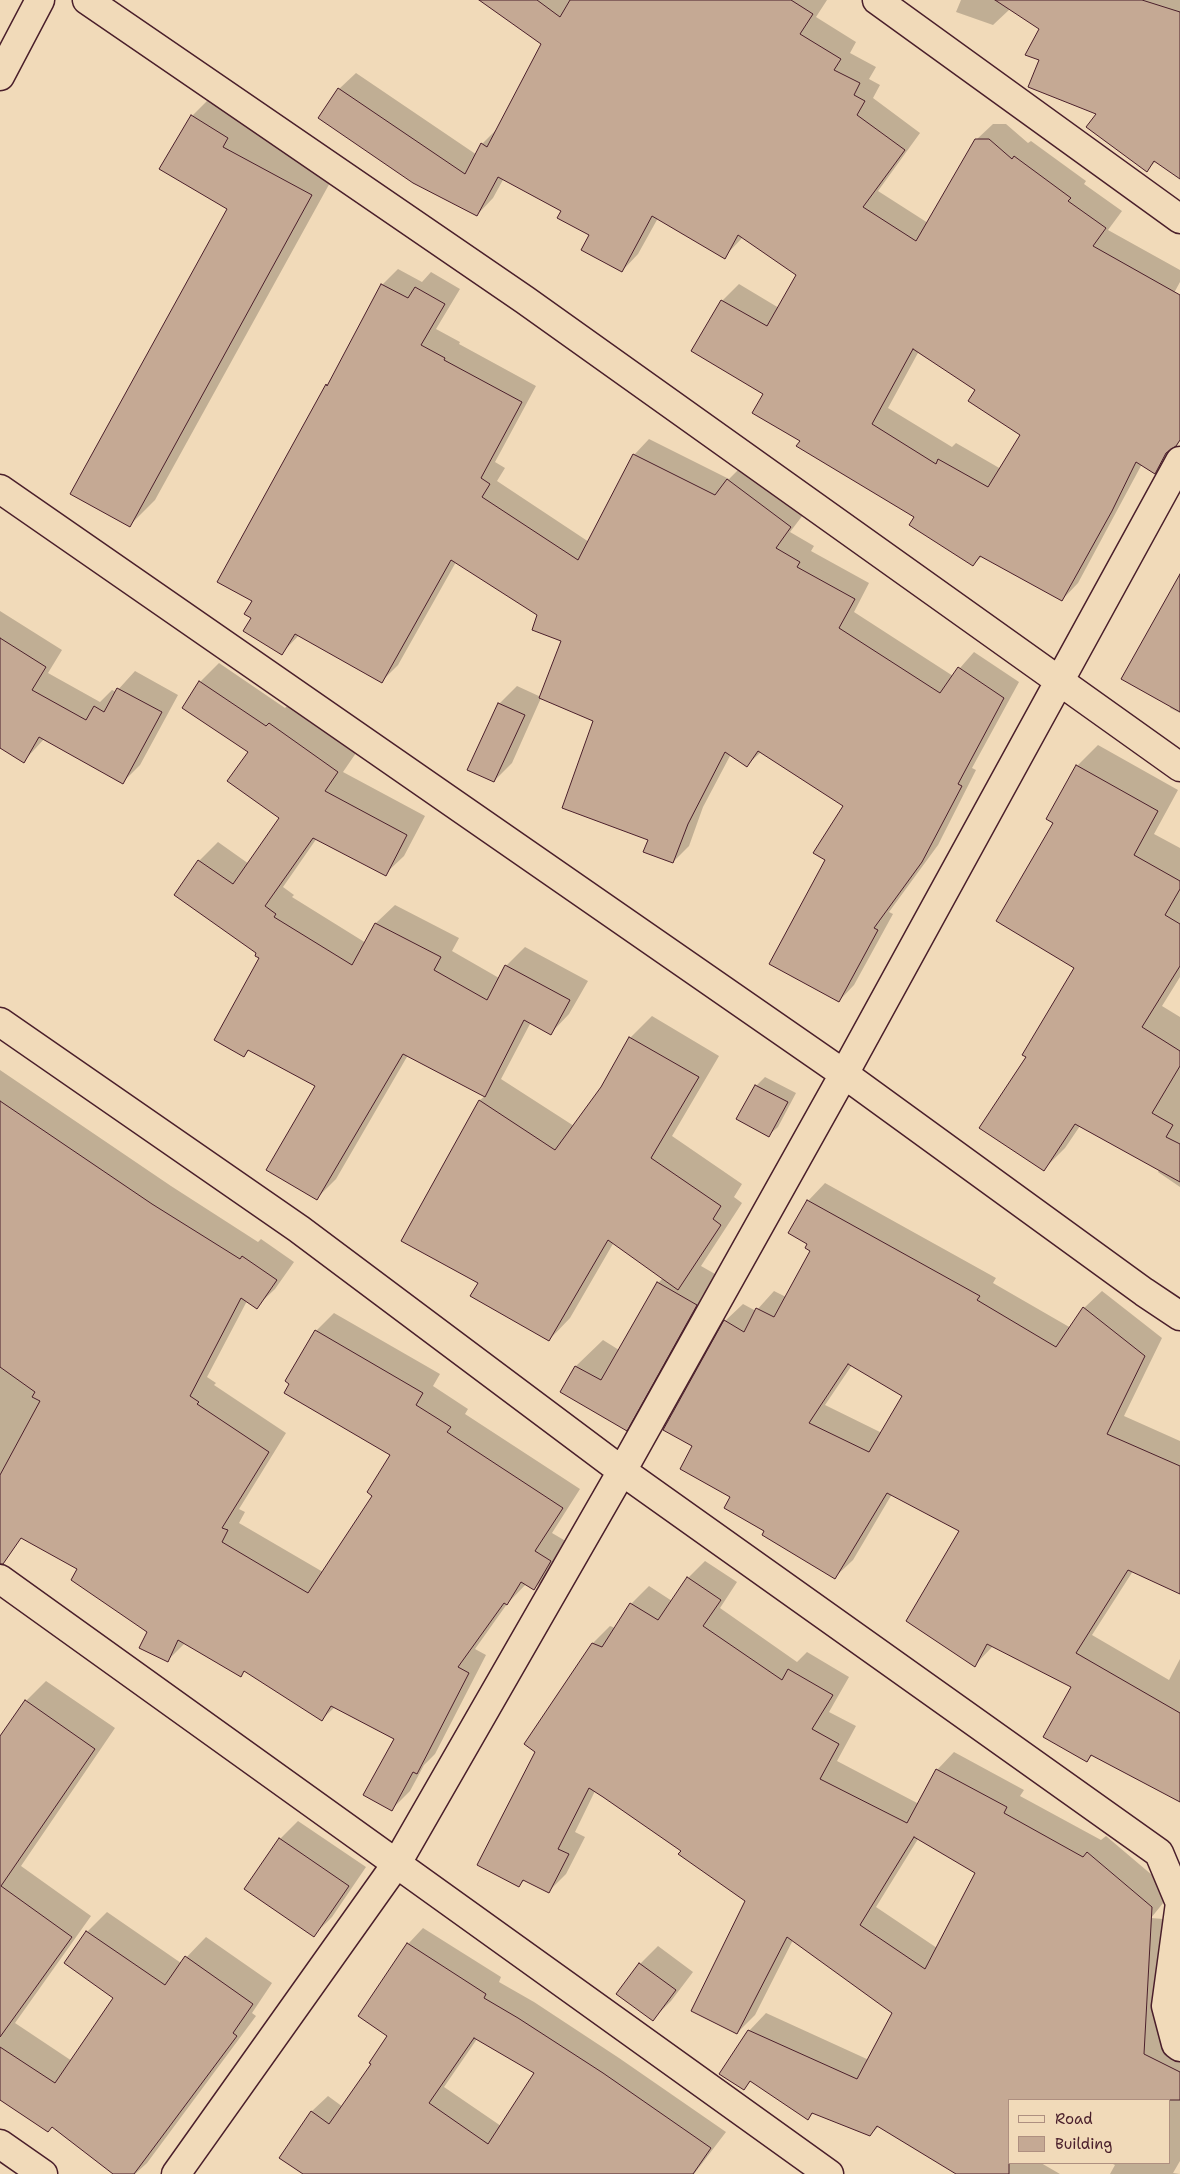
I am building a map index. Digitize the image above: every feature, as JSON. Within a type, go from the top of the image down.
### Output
[{"type":"main road","points":[[0,76],[40,0]]},
{"type":"main road","points":[[87,0],[525,300],[1180,767]]},
{"type":"main road","points":[[877,0],[1180,219]]},
{"type":"main road","points":[[176,2174],[397,1863],[622,1471],[844,1074],[1180,461]]},
{"type":"main road","points":[[0,489],[844,1074],[1144,1292],[1180,1316]]},
{"type":"main road","points":[[0,1022],[299,1229],[622,1471],[1159,1853],[1180,1903],[1166,2006],[1176,2044],[1180,2047]]},
{"type":"main road","points":[[0,1579],[829,2174]]},
{"type":"main road","points":[[0,2144],[43,2174]]},
{"type":"building","points":[[479,0],[537,0],[560,17],[570,0],[791,0],[813,14],[800,34],[841,59],[834,70],[860,83],[854,95],[865,101],[857,115],[905,150],[863,207],[916,241],[975,139],[989,139],[1012,159],[1014,156],[1071,198],[1068,201],[1106,228],[1093,246],[1180,295],[1180,440],[1176,446],[1166,453],[1155,474],[1136,462],[1112,511],[1062,601],[980,556],[973,566],[909,525],[914,517],[796,446],[800,441],[752,413],[763,394],[691,351],[721,300],[767,326],[796,275],[738,235],[725,259],[652,216],[622,272],[581,250],[589,235],[557,218],[561,211],[498,177],[477,216],[413,183],[318,118],[338,88],[465,174],[481,143],[487,147],[541,44]],"holes":[[[913,349],[975,390],[968,401],[1020,435],[988,487],[938,459],[936,464],[872,424]]]},
{"type":"building","points":[[995,0],[1142,0],[1180,12],[1180,179],[1154,161],[1147,172],[1086,127],[1096,114],[1028,87],[1039,60],[1025,55],[1039,29]]},
{"type":"building","points":[[191,115],[228,138],[223,147],[312,195],[130,527],[70,494],[227,209],[159,169]]},
{"type":"building","points":[[381,284],[408,298],[415,287],[445,304],[421,345],[445,358],[444,360],[522,402],[481,478],[490,484],[482,497],[578,560],[633,454],[715,495],[727,479],[791,527],[776,548],[800,562],[797,567],[855,599],[839,628],[940,693],[958,667],[1004,698],[958,784],[962,786],[922,862],[874,928],[878,930],[839,1002],[769,964],[825,860],[813,853],[843,806],[758,751],[747,767],[725,752],[688,824],[673,863],[643,852],[648,840],[562,808],[593,721],[539,698],[561,641],[532,630],[537,615],[451,560],[382,683],[295,634],[282,655],[243,631],[251,618],[244,614],[252,601],[217,582],[326,384],[327,386]]},
{"type":"building","points":[[1180,574],[1180,712],[1121,679]]},
{"type":"building","points":[[0,638],[46,667],[32,690],[86,720],[94,706],[104,712],[117,688],[162,712],[123,784],[39,737],[24,763],[0,748]]},
{"type":"building","points":[[199,681],[266,726],[269,723],[338,772],[325,791],[407,835],[386,876],[313,838],[265,906],[276,914],[274,917],[352,965],[375,923],[441,957],[434,970],[487,1000],[505,965],[570,1000],[551,1035],[524,1020],[485,1097],[403,1054],[317,1200],[266,1170],[315,1086],[248,1050],[244,1057],[214,1040],[259,958],[255,956],[256,953],[174,895],[198,860],[233,884],[279,818],[227,781],[248,752],[182,708]]},
{"type":"building","points":[[498,703],[525,715],[494,782],[467,770]]},
{"type":"building","points":[[1076,765],[1158,811],[1134,855],[1180,881],[1180,889],[1165,915],[1180,924],[1180,966],[1142,1027],[1180,1051],[1180,1066],[1152,1113],[1173,1125],[1166,1137],[1180,1144],[1180,1182],[1075,1124],[1044,1171],[979,1128],[1026,1057],[1022,1055],[1074,968],[996,921],[1053,823],[1046,819]]},
{"type":"building","points":[[629,1037],[699,1077],[651,1158],[721,1206],[713,1219],[721,1225],[678,1290],[608,1240],[549,1341],[470,1296],[478,1283],[401,1241],[479,1100],[555,1150],[601,1087]]},
{"type":"building","points":[[755,1085],[788,1102],[769,1137],[736,1119]]},
{"type":"building","points":[[0,1101],[152,1204],[240,1259],[242,1256],[277,1280],[257,1309],[241,1298],[190,1396],[199,1402],[197,1404],[269,1452],[222,1528],[228,1530],[222,1542],[308,1593],[372,1496],[367,1492],[390,1455],[284,1393],[289,1384],[285,1381],[315,1330],[423,1393],[416,1405],[451,1427],[447,1432],[563,1508],[535,1551],[551,1561],[534,1590],[521,1582],[507,1605],[504,1603],[458,1667],[469,1673],[417,1774],[413,1772],[392,1811],[363,1795],[394,1739],[331,1706],[322,1721],[244,1671],[241,1677],[178,1640],[168,1662],[139,1648],[147,1632],[71,1580],[77,1569],[21,1538],[3,1564],[0,1564],[0,1475],[40,1401],[32,1397],[35,1392],[0,1367]]},
{"type":"building","points":[[807,1200],[980,1296],[977,1300],[1056,1347],[1083,1307],[1145,1356],[1107,1434],[1180,1466],[1180,1594],[1128,1570],[1076,1653],[1180,1713],[1180,1802],[1091,1755],[1087,1762],[1043,1737],[1071,1687],[987,1644],[975,1667],[906,1621],[959,1531],[887,1493],[835,1579],[762,1535],[764,1531],[724,1508],[730,1497],[680,1469],[692,1446],[663,1430],[724,1320],[744,1332],[756,1308],[774,1317],[810,1251],[805,1248],[807,1244],[788,1233]],"holes":[[[848,1364],[902,1396],[869,1452],[809,1423]]]},
{"type":"building","points":[[657,1282],[697,1305],[627,1431],[560,1392],[575,1366],[601,1380]]},
{"type":"building","points":[[687,1577],[721,1600],[703,1626],[782,1680],[788,1669],[833,1695],[812,1729],[839,1744],[820,1779],[907,1823],[936,1769],[1007,1807],[1004,1813],[1083,1857],[1087,1852],[1152,1907],[1144,2054],[1180,2072],[1180,2100],[1008,2099],[1009,2174],[956,2174],[877,2126],[870,2136],[812,2113],[808,2120],[750,2081],[744,2090],[719,2074],[748,2030],[857,2079],[892,2013],[787,1937],[737,2034],[691,2011],[745,1901],[678,1854],[681,1851],[603,1797],[589,1788],[558,1849],[569,1854],[549,1893],[523,1880],[519,1887],[477,1865],[535,1752],[524,1744],[592,1643],[602,1647],[630,1603],[658,1620]],"holes":[[[914,1837],[975,1873],[925,1969],[860,1925]]]},
{"type":"building","points":[[25,1700],[95,1749],[1,1886],[72,1937],[0,2037],[0,1736]]},
{"type":"building","points":[[279,1838],[349,1886],[314,1937],[244,1889]]},
{"type":"building","points":[[86,1931],[165,1985],[185,1956],[253,2004],[233,2033],[237,2036],[134,2174],[113,2174],[52,2127],[48,2132],[0,2100],[0,2047],[55,2083],[113,1998],[64,1963]]},
{"type":"building","points":[[407,1943],[486,1994],[484,1998],[603,2073],[711,2148],[693,2174],[303,2174],[279,2158],[311,2111],[329,2124],[371,2064],[369,2063],[387,2036],[358,2016]],"holes":[[[474,2038],[534,2073],[488,2144],[429,2103]]]},
{"type":"building","points":[[639,1963],[676,1990],[653,2021],[616,1994]]}]
